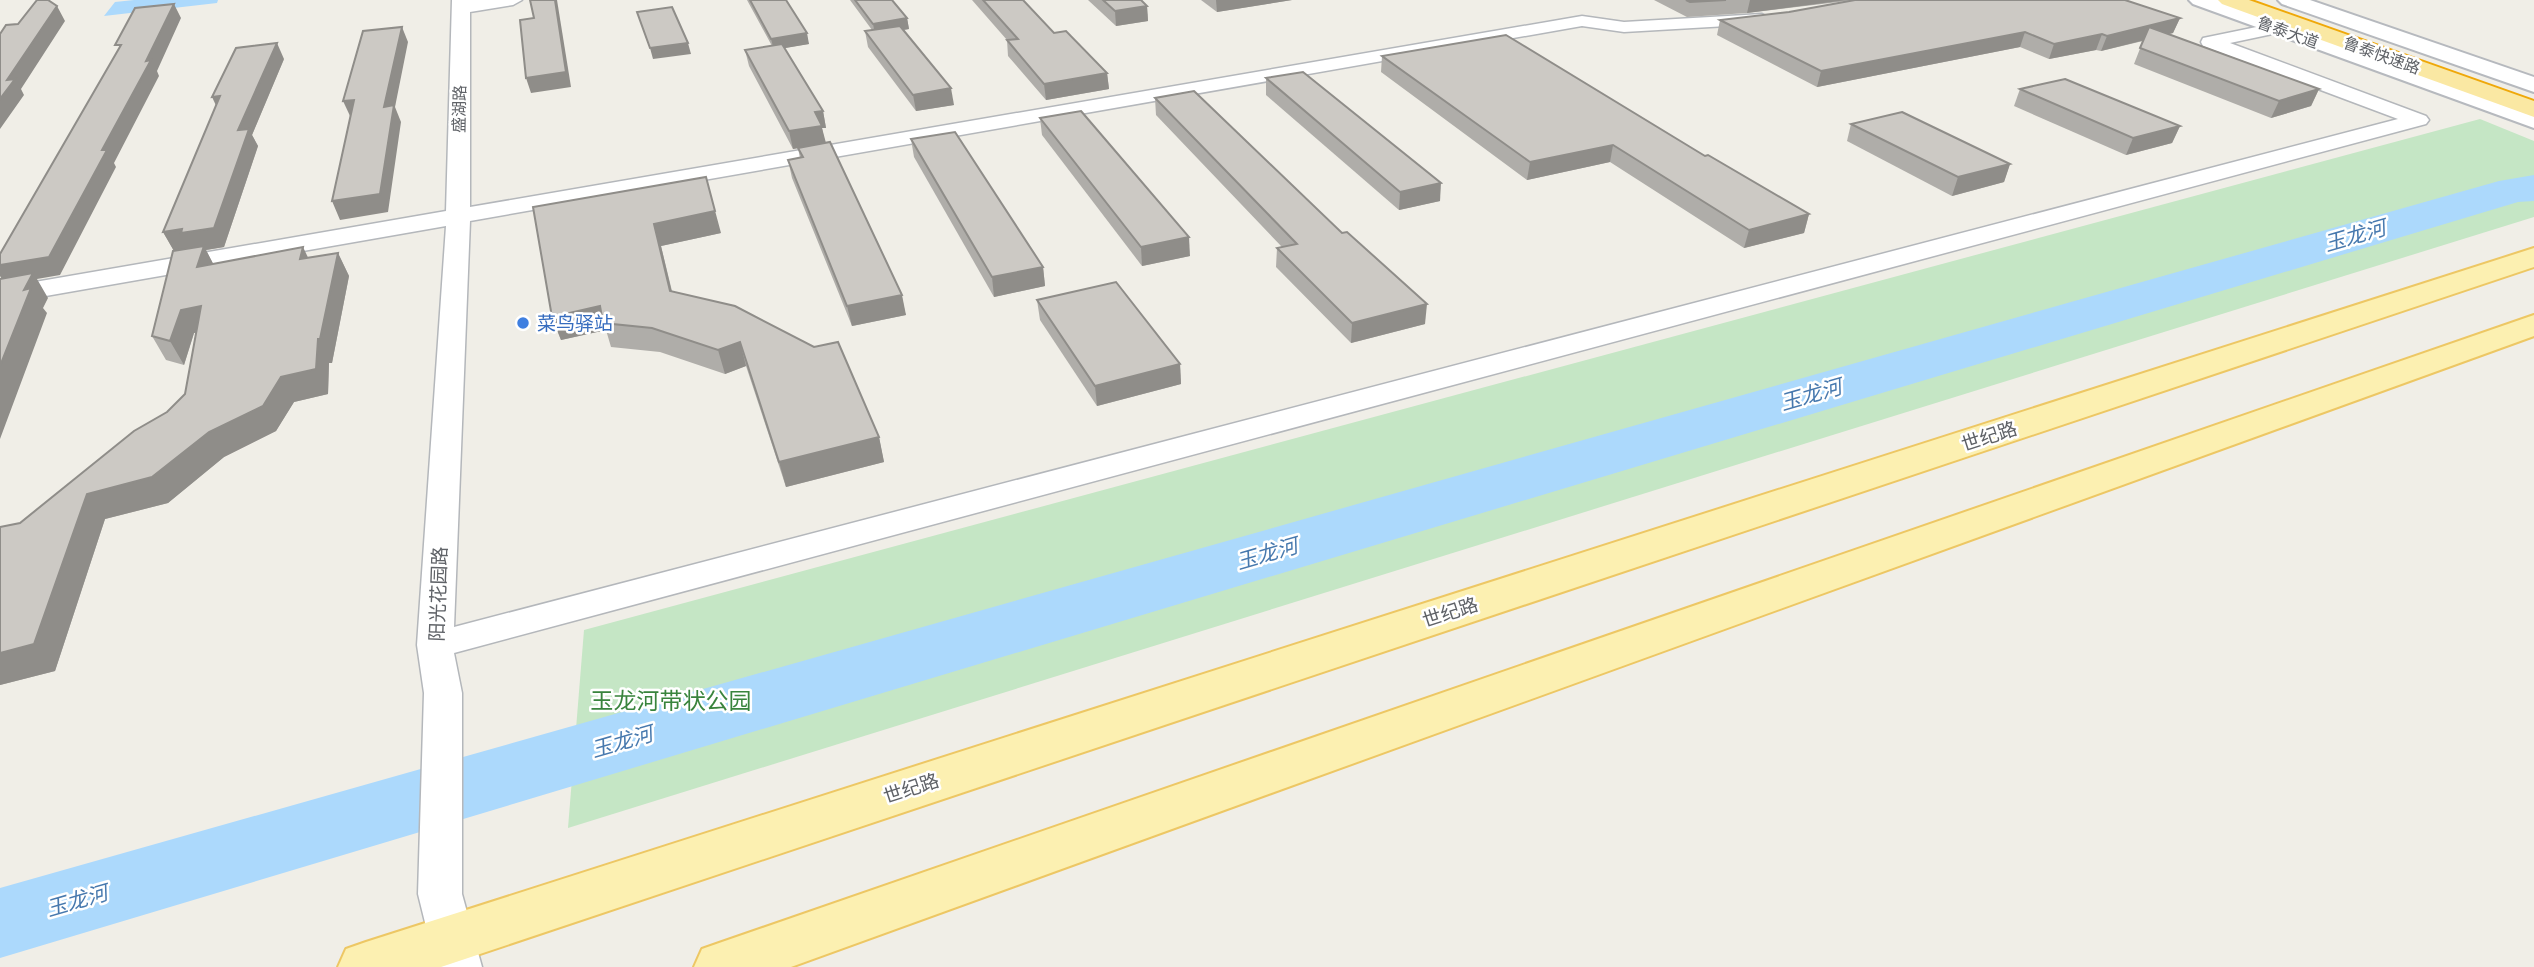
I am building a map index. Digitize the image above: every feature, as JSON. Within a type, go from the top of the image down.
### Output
[{"type":"highway","name":"鲁泰快速路","points":[[2230,0],[2534,110]]},
{"type":"highway","name":"鲁泰快速路","points":[[2263,0],[2534,95]]},
{"type":"main road","name":"鲁泰大道","points":[[2200,0],[2534,120]]},
{"type":"main road","name":"鲁泰大道","points":[[2289,0],[2534,85]]},
{"type":"main road","name":"世纪路","points":[[366,967],[456,954],[596,891],[2534,257]]},
{"type":"main road","points":[[722,967],[2534,326]]},
{"type":"street","points":[[461,4],[513,0]]},
{"type":"street","name":"盛湖路","points":[[458,218],[461,4]]},
{"type":"street","points":[[0,296],[1582,21],[1624,27],[1781,17]]},
{"type":"street","points":[[435,645],[2419,120],[2210,42],[2276,28]]},
{"type":"street","name":"阳光花园路","points":[[456,954],[440,894],[443,693],[435,645],[458,218]]},
{"type":"green space","name":"玉龙河带状公园","points":[[2480,119],[2534,141],[2534,217],[568,828],[584,630]]},
{"type":"water","points":[[218,0],[217,3],[104,16],[115,2]]},
{"type":"building","points":[[37,0],[48,0],[57,6],[7,80],[15,79],[0,99],[0,34],[6,25],[18,24]]},
{"type":"building","points":[[530,0],[555,0],[566,72],[526,78],[520,20],[534,18]]},
{"type":"building","points":[[750,0],[786,0],[807,33],[771,39]]},
{"type":"building","points":[[855,0],[892,0],[907,18],[873,24]]},
{"type":"building","points":[[983,0],[1023,0],[1054,33],[1066,31],[1107,73],[1044,84],[1007,40],[1018,39]]},
{"type":"building","points":[[1103,0],[1141,0],[1147,6],[1115,11]]},
{"type":"building","points":[[1686,0],[1726,0],[1690,2]]},
{"type":"building","points":[[1855,0],[2125,0],[2180,18],[2107,36],[2102,34],[2054,44],[2025,32],[1821,71],[1720,20],[1789,12]]},
{"type":"building","points":[[174,4],[146,61],[151,60],[102,150],[107,150],[49,257],[0,265],[0,254],[121,45],[115,45],[135,8]]},
{"type":"building","points":[[672,7],[688,43],[650,48],[637,12]]},
{"type":"building","points":[[900,26],[951,88],[913,95],[865,31]]},
{"type":"building","points":[[402,27],[384,107],[394,105],[380,194],[332,201],[354,100],[343,101],[363,31]]},
{"type":"building","points":[[2149,27],[2319,89],[2279,101],[2140,48]]},
{"type":"building","points":[[1506,35],[1705,156],[1708,155],[1809,214],[1749,230],[1613,145],[1530,162],[1382,56]]},
{"type":"building","points":[[277,43],[238,130],[249,129],[214,228],[181,233],[182,229],[163,232],[220,96],[212,97],[236,48]]},
{"type":"building","points":[[782,44],[823,111],[815,112],[822,126],[789,131],[745,50]]},
{"type":"building","points":[[1303,72],[1441,183],[1400,192],[1266,78]]},
{"type":"building","points":[[2065,79],[2180,126],[2133,138],[2020,89]]},
{"type":"building","points":[[1194,91],[1342,233],[1347,232],[1427,304],[1352,323],[1277,248],[1297,244],[1155,98]]},
{"type":"building","points":[[1081,111],[1189,237],[1141,247],[1040,118]]},
{"type":"building","points":[[1902,112],[2010,164],[1958,177],[1851,124]]},
{"type":"building","points":[[955,132],[1043,267],[992,277],[911,139]]},
{"type":"building","points":[[830,142],[902,295],[847,306],[788,160],[803,157],[798,148]]},
{"type":"building","points":[[706,177],[715,211],[654,224],[670,291],[735,306],[814,347],[838,342],[879,437],[779,462],[740,342],[718,350],[652,328],[603,323],[600,306],[552,317],[533,207]]},
{"type":"building","points":[[204,246],[197,267],[303,247],[300,259],[338,253],[318,339],[316,369],[281,377],[263,406],[209,432],[152,477],[87,494],[34,644],[0,653],[0,527],[20,523],[134,431],[167,412],[185,394],[201,306],[181,310],[170,341],[152,336],[173,251]]},
{"type":"building","points":[[33,273],[24,290],[31,288],[0,366],[0,279]]},
{"type":"building","points":[[1116,282],[1180,364],[1095,386],[1037,300]]},
{"type":"waterway","name":"玉龙河","points":[[0,923],[2514,190],[2534,188]]},
{"type":"place","name":"菜鸟驿站","points":[[523,323]]}]
